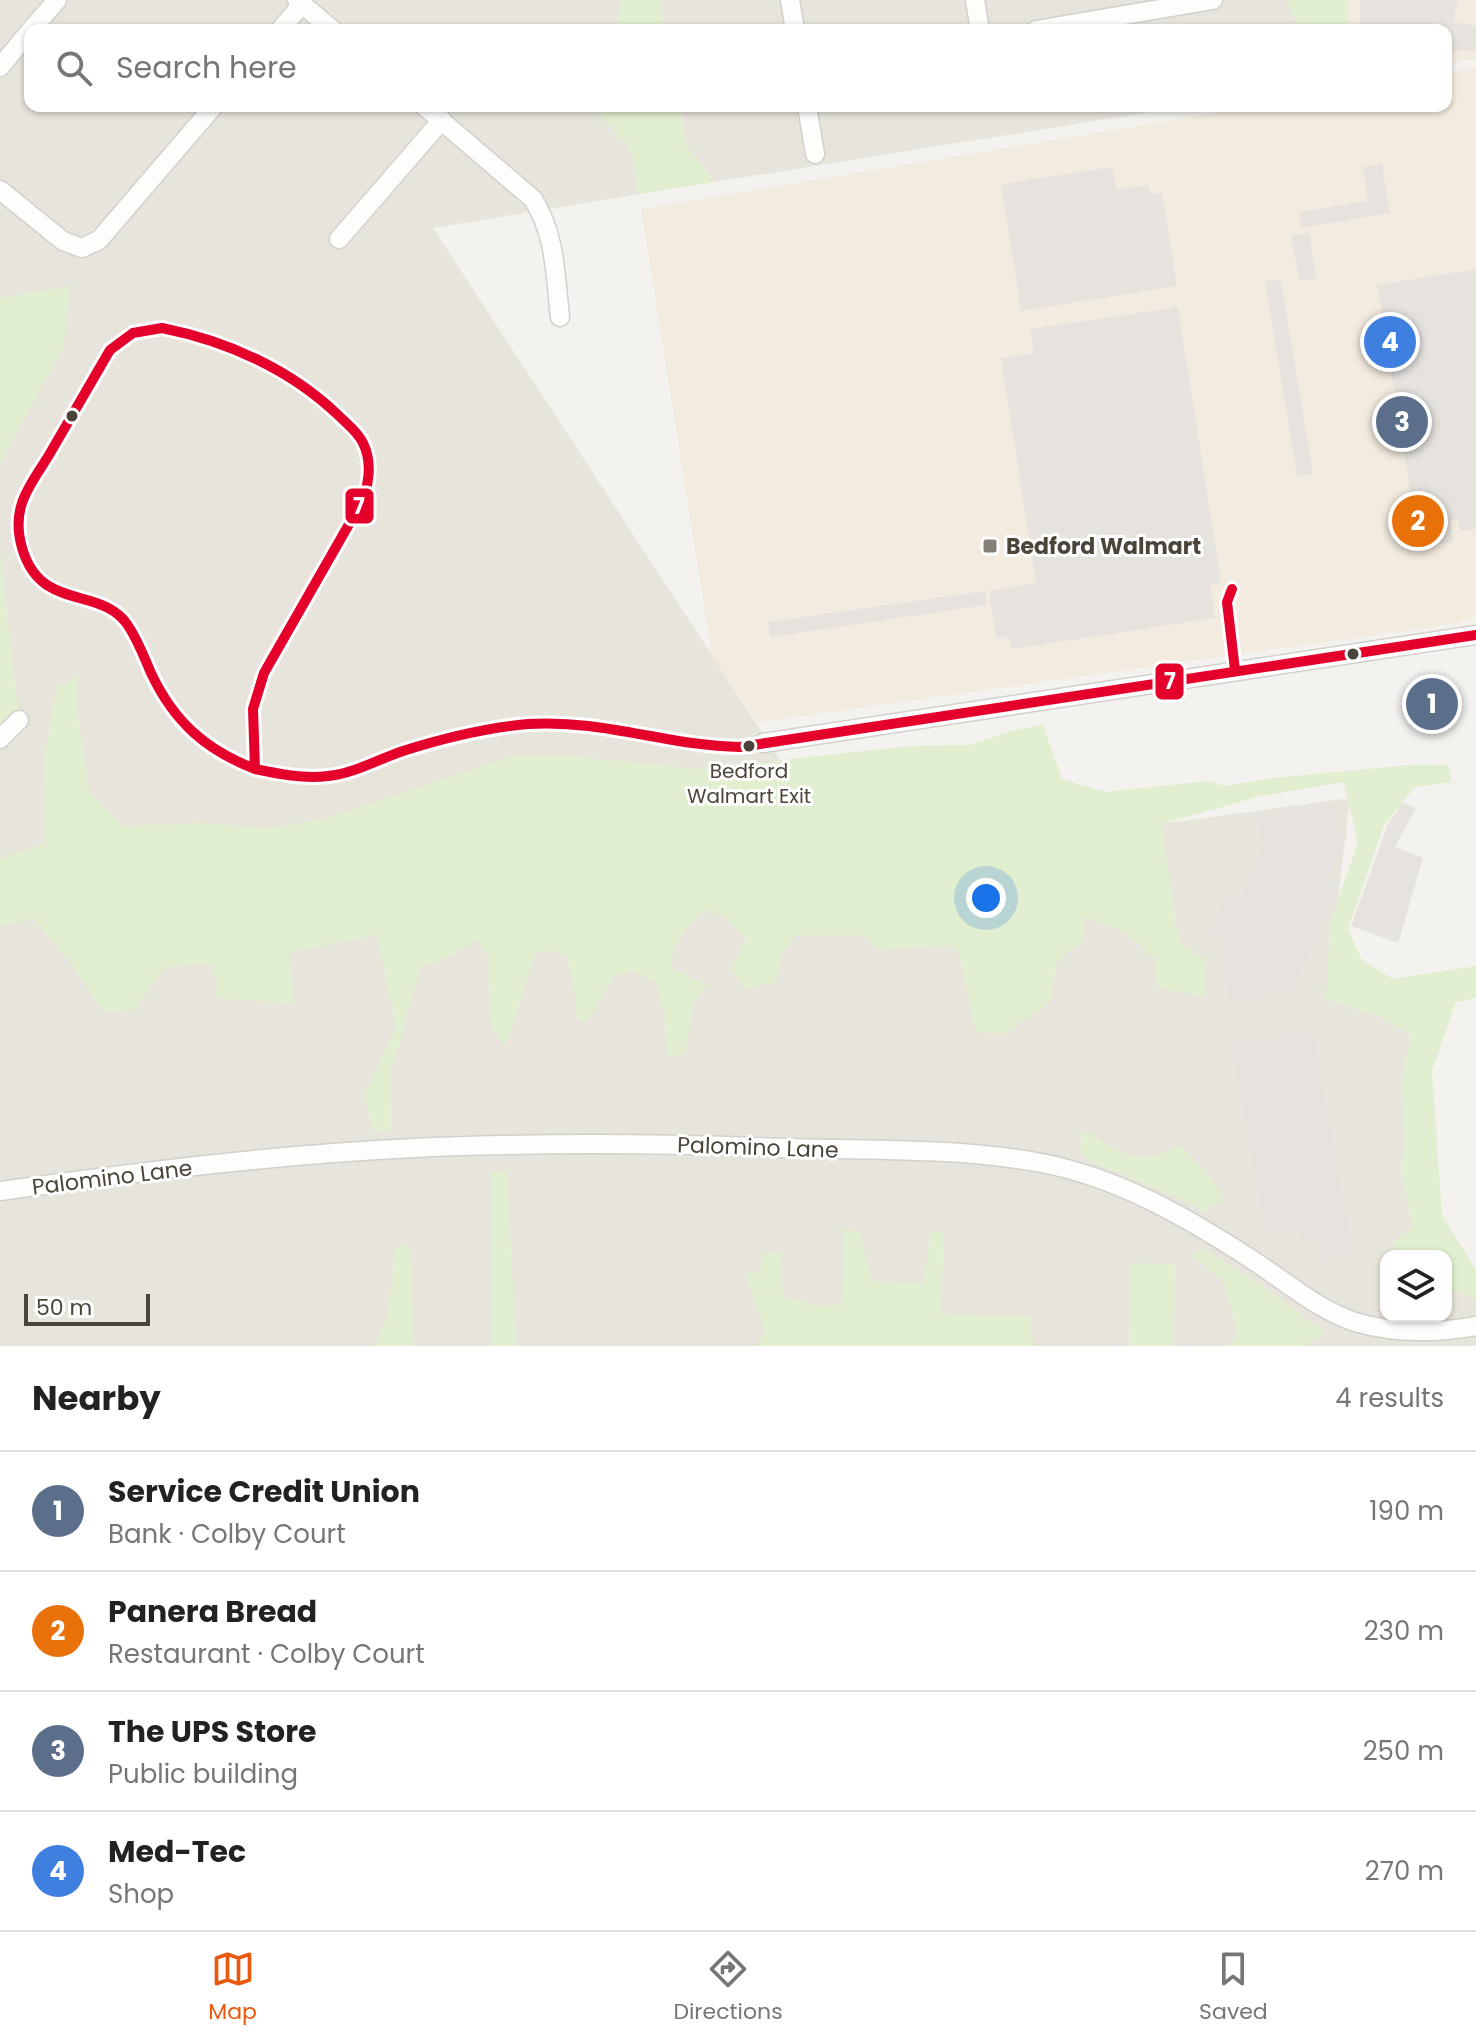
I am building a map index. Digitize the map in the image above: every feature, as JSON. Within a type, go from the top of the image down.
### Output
[{"type":"street","points":[[37,24],[57,0]]},
{"type":"street","points":[[790,0],[794,24]]},
{"type":"street","points":[[975,0],[979,24]]},
{"type":"street","points":[[1071,24],[1213,0]]},
{"type":"street","points":[[284,24],[299,2],[326,24]]},
{"type":"street","points":[[0,67],[24,39]]},
{"type":"street","points":[[0,190],[63,241],[82,248],[99,240],[209,112]]},
{"type":"street","points":[[432,112],[533,199],[544,216],[551,234],[560,317]]},
{"type":"street","points":[[808,112],[815,154]]},
{"type":"street","points":[[339,239],[442,120]]},
{"type":"street","points":[[763,743],[1476,635]]},
{"type":"street","points":[[0,739],[19,720]]},
{"type":"street","name":"Palomino Lane","points":[[0,1191],[200,1165],[397,1149],[692,1145],[982,1154],[1059,1167],[1115,1185],[1151,1201],[1254,1261],[1317,1304],[1353,1321],[1392,1330],[1452,1330],[1476,1326]]},
{"type":"shaded area","points":[[0,0],[621,0],[618,24],[24,24],[24,112],[596,112],[630,147],[639,194],[433,228],[781,761],[1161,824],[1350,798],[1326,999],[1380,1017],[1411,1035],[1402,1082],[1405,1148],[1401,1170],[1413,1228],[1392,1243],[1398,1250],[1380,1250],[1380,1322],[1452,1322],[1452,1290],[1476,1299],[1476,1346],[0,1346]]},
{"type":"shaded area","points":[[662,0],[1286,0],[1297,24],[663,24]]},
{"type":"shaded area","points":[[1348,0],[1476,0],[1476,59],[1452,63],[1452,24],[1348,24]]},
{"type":"shaded area","points":[[1360,0],[1458,0],[1453,22],[1476,26],[1476,51],[1452,50],[1452,24],[1360,24]]},
{"type":"shaded area","points":[[1476,68],[1476,617],[1454,624],[758,722],[712,656],[641,209],[1221,112],[1452,112],[1452,72]]},
{"type":"shaded area","points":[[680,112],[1150,112],[715,182],[687,147]]},
{"type":"shaded area","points":[[1382,164],[1390,213],[1302,228],[1299,212],[1368,201],[1363,167]]},
{"type":"shaded area","points":[[1112,167],[1116,190],[1148,185],[1150,194],[1162,193],[1177,286],[1021,311],[1001,184]]},
{"type":"shaded area","points":[[1309,233],[1317,278],[1299,281],[1291,235]]},
{"type":"shaded area","points":[[1476,269],[1476,529],[1460,531],[1457,519],[1450,520],[1453,542],[1419,547],[1377,285]]},
{"type":"shaded area","points":[[1281,279],[1313,474],[1297,477],[1265,281]]},
{"type":"shaded area","points":[[1178,307],[1221,582],[1210,584],[1215,618],[1012,649],[1009,636],[996,638],[989,591],[1036,583],[1001,358],[1034,353],[1030,329]]},
{"type":"shaded area","points":[[985,591],[987,605],[770,637],[768,622]]},
{"type":"shaded area","points":[[1336,803],[1339,821],[1335,831],[1347,837],[1327,881],[1339,887],[1291,993],[1229,1000],[1222,940],[1209,934],[1227,893],[1241,898],[1263,846],[1258,817]]},
{"type":"shaded area","points":[[1403,803],[1416,808],[1395,847],[1423,858],[1398,943],[1351,926],[1388,824]]},
{"type":"shaded area","points":[[1312,1030],[1354,1256],[1320,1262],[1316,1241],[1302,1243],[1300,1229],[1266,1235],[1231,1045]]},
{"type":"green space","points":[[621,0],[662,0],[663,24],[618,24]]},
{"type":"green space","points":[[1286,0],[1348,0],[1348,24],[1297,24]]},
{"type":"green space","points":[[596,112],[680,112],[687,147],[715,182],[639,194],[630,147]]},
{"type":"green space","points":[[70,286],[63,348],[0,463],[0,298]]},
{"type":"green space","points":[[0,551],[19,720],[0,725]]},
{"type":"green space","points":[[77,675],[77,711],[90,793],[123,827],[197,822],[269,829],[331,817],[515,755],[569,756],[702,769],[909,746],[970,745],[1014,730],[1043,725],[1062,779],[1105,792],[1208,781],[1225,786],[1273,778],[1410,765],[1448,765],[1452,782],[1415,787],[1384,825],[1348,929],[1362,960],[1393,979],[1476,966],[1476,998],[1456,1002],[1432,1071],[1442,1215],[1476,1270],[1476,1299],[1452,1290],[1452,1250],[1398,1250],[1391,1243],[1413,1228],[1401,1170],[1405,1148],[1402,1082],[1411,1035],[1380,1017],[1326,999],[1330,922],[1358,843],[1344,782],[1261,796],[1161,824],[1179,942],[1206,961],[1204,996],[1157,988],[1155,959],[1123,931],[1084,917],[1084,940],[1057,961],[1050,1001],[1005,1034],[976,1033],[959,954],[950,945],[880,950],[863,935],[795,936],[783,952],[775,982],[744,989],[732,968],[746,938],[722,915],[704,910],[681,936],[672,959],[672,968],[707,985],[694,1002],[685,1053],[668,1058],[663,1010],[656,983],[633,971],[614,976],[588,1020],[577,1020],[573,979],[566,955],[552,951],[535,953],[506,1047],[491,1027],[487,957],[477,939],[455,954],[420,968],[392,1070],[391,1131],[372,1131],[365,1094],[396,1027],[377,935],[289,952],[294,1004],[217,998],[213,964],[164,967],[135,1009],[103,1012],[71,964],[33,918],[0,926],[0,859],[46,843],[45,755],[56,689]]},
{"type":"green space","points":[[1082,1129],[1118,1151],[1138,1157],[1163,1153],[1179,1146],[1204,1169],[1224,1198],[1204,1212],[1188,1202],[1089,1161],[1080,1152]]},
{"type":"green space","points":[[492,1172],[507,1172],[516,1346],[491,1346]]},
{"type":"green space","points":[[844,1230],[859,1230],[872,1281],[924,1284],[930,1232],[944,1232],[941,1314],[1032,1317],[1033,1346],[757,1346],[765,1330],[745,1273],[758,1273],[765,1253],[781,1252],[783,1297],[822,1307],[842,1304]]},
{"type":"green space","points":[[410,1245],[414,1346],[374,1346],[388,1315],[395,1247]]},
{"type":"green space","points":[[1202,1248],[1258,1283],[1325,1333],[1305,1346],[1227,1346],[1238,1334],[1224,1283],[1193,1255]]},
{"type":"green space","points":[[1130,1263],[1175,1264],[1174,1346],[1129,1346]]},
{"type":"transit line","name":"7","points":[[162,328],[234,349],[299,384],[355,432],[368,457],[364,498],[264,673],[253,709],[255,769],[221,753],[181,720],[160,690],[138,642],[119,615],[100,604],[47,585],[32,569],[22,548],[19,525],[27,491],[110,350],[133,333],[162,328]]},
{"type":"transit line","name":"7","points":[[1232,589],[1227,602],[1235,670]]},
{"type":"transit line","name":"7","points":[[255,769],[300,776],[337,775],[434,742],[528,724],[583,725],[713,746],[740,747],[1476,635]]},
{"type":"place","name":"Med-Tec","points":[[1390,342]]},
{"type":"place","name":"The UPS Store","points":[[1402,422]]},
{"type":"place","name":"Panera Bread","points":[[1418,521]]},
{"type":"place","name":"Bedford Walmart","points":[[990,546]]},
{"type":"place","name":"Service Credit Union","points":[[1432,704]]},
{"type":"place","name":"Bedford Walmart Exit","points":[[749,746]]}]
